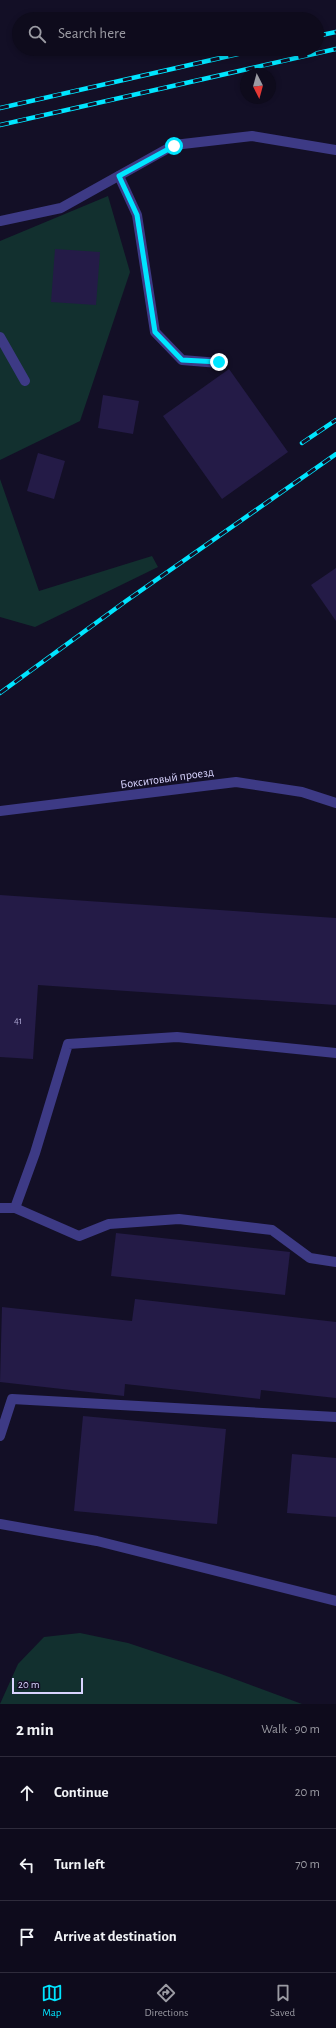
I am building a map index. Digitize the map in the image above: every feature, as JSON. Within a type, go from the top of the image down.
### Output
[{"type":"lane","points":[[0,221],[61,208],[174,146],[252,136],[336,150]]},
{"type":"lane","points":[[119,176],[137,215],[155,332],[182,360],[219,362]]},
{"type":"lane","points":[[0,337],[25,381]]},
{"type":"lane","name":"Бокситовый проезд","points":[[0,812],[236,782],[302,792],[336,803]]},
{"type":"lane","points":[[15,1208],[35,1153],[68,1044],[177,1037],[336,1053]]},
{"type":"lane","points":[[0,1208],[15,1208],[79,1236],[109,1224],[179,1219],[272,1230],[310,1258],[336,1262]]},
{"type":"lane","points":[[0,1436],[12,1399],[336,1417]]},
{"type":"lane","points":[[0,1524],[97,1541],[336,1601]]},
{"type":"green space","points":[[108,196],[130,272],[80,421],[0,460],[0,241]]},
{"type":"green space","points":[[0,479],[39,591],[152,556],[158,567],[35,627],[0,617]]},
{"type":"green space","points":[[80,1633],[128,1643],[221,1674],[302,1704],[0,1704],[18,1664],[44,1637]]},
{"type":"building","points":[[55,249],[100,252],[96,305],[51,302]]},
{"type":"building","points":[[229,369],[288,452],[222,499],[163,416]]},
{"type":"building","points":[[103,395],[139,401],[133,434],[98,428]]},
{"type":"building","points":[[38,453],[65,461],[54,499],[27,491]]},
{"type":"building","points":[[336,568],[336,621],[311,585]]},
{"type":"building","points":[[0,895],[336,918],[336,1005],[38,985],[33,1059],[0,1057]]},
{"type":"building","points":[[116,1233],[290,1252],[285,1295],[111,1276]]},
{"type":"building","points":[[135,1299],[336,1322],[336,1398],[261,1390],[260,1399],[125,1384],[124,1396],[0,1382],[2,1307],[132,1321]]},
{"type":"building","points":[[83,1416],[226,1429],[217,1524],[74,1511]]},
{"type":"building","points":[[292,1454],[336,1458],[336,1517],[287,1513]]},
{"type":"railway","points":[[324,35],[336,32]]},
{"type":"railway","points":[[324,52],[336,49]]},
{"type":"railway","points":[[0,108],[229,56]]},
{"type":"railway","points":[[0,125],[305,56]]},
{"type":"railway","points":[[302,443],[336,420]]},
{"type":"railway","points":[[0,693],[126,601],[336,454]]},
{"type":"route","points":[[174,146],[119,176],[137,215],[155,332],[182,360],[219,362]]}]
